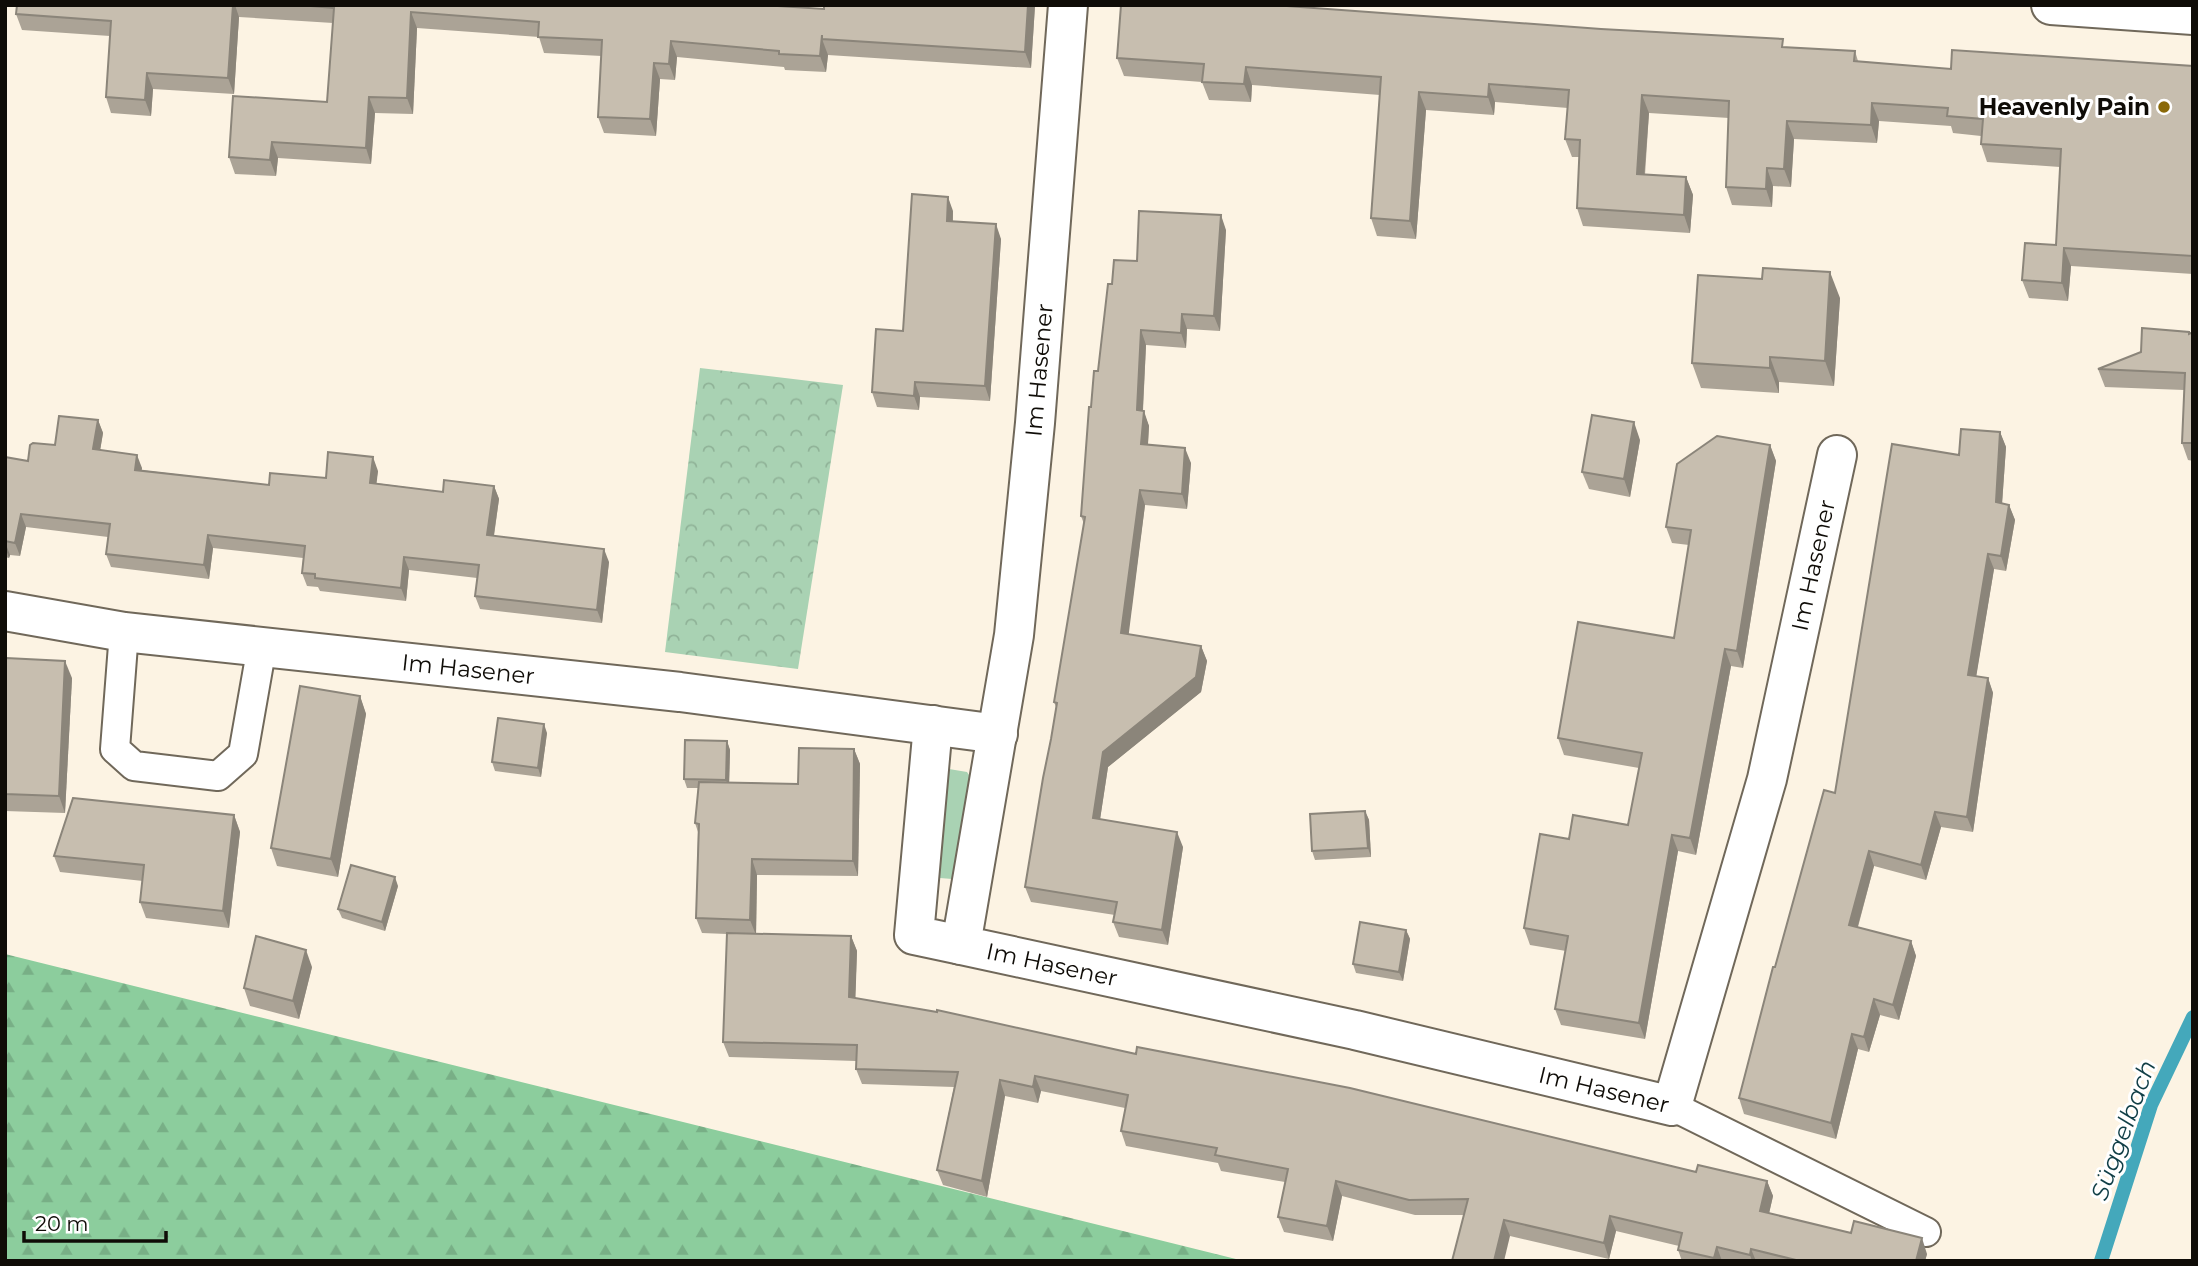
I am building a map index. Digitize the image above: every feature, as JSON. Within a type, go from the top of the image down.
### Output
[{"type":"street","name":"Im Hasener","points":[[961,945],[1014,635],[1035,423],[1068,5]]},
{"type":"street","points":[[2051,5],[2193,15]]},
{"type":"street","name":"Im Hasener","points":[[933,724],[914,935],[1355,1030],[1672,1106],[1767,779],[1837,455]]},
{"type":"street","name":"Im Hasener","points":[[5,611],[124,632],[680,691],[998,734]]},
{"type":"lane","points":[[124,632],[115,749],[134,766],[218,776],[243,754],[262,646]]},
{"type":"lane","points":[[1672,1106],[1926,1231]]},
{"type":"green space","points":[[700,368],[843,385],[798,669],[665,652]]},
{"type":"green space","points":[[949,769],[967,772],[971,778],[956,876],[952,879],[940,878],[936,874],[944,774]]},
{"type":"green space","points":[[5,954],[1244,1261],[5,1261]]},
{"type":"building","points":[[17,5],[233,5],[228,78],[147,73],[145,100],[106,97],[111,21],[16,14]]},
{"type":"building","points":[[299,5],[762,5],[824,9],[824,5],[1028,5],[1025,52],[822,39],[822,35],[820,56],[779,54],[779,51],[671,41],[669,64],[654,63],[650,119],[598,117],[602,40],[538,37],[539,22],[411,12],[407,98],[369,97],[366,148],[272,142],[270,160],[229,157],[233,96],[327,102],[334,8]]},
{"type":"building","points":[[1121,5],[1273,5],[1601,29],[1783,39],[1782,47],[1855,51],[1854,61],[1951,69],[1952,50],[2193,66],[2193,256],[2064,248],[2062,283],[2022,280],[2025,243],[2056,245],[2061,149],[1981,144],[1983,119],[1947,116],[1948,108],[1872,103],[1871,125],[1787,121],[1784,169],[1767,168],[1766,189],[1726,187],[1729,101],[1642,95],[1637,174],[1686,177],[1684,215],[1577,208],[1580,140],[1565,139],[1569,90],[1489,84],[1488,97],[1419,92],[1410,221],[1371,218],[1381,77],[1246,67],[1244,84],[1202,82],[1204,64],[1117,58]]},
{"type":"building","points":[[912,194],[948,197],[947,221],[996,224],[985,386],[915,382],[914,396],[872,392],[876,329],[903,331]]},
{"type":"building","points":[[1139,211],[1221,215],[1214,316],[1182,314],[1181,333],[1141,330],[1137,410],[1144,411],[1141,444],[1185,448],[1182,494],[1140,490],[1121,633],[1201,646],[1196,677],[1103,752],[1093,818],[1177,832],[1162,930],[1113,922],[1117,902],[1025,887],[1057,703],[1054,702],[1085,517],[1081,516],[1089,407],[1094,371],[1098,371],[1108,284],[1112,284],[1114,260],[1137,261]]},
{"type":"building","points":[[1763,268],[1830,272],[1825,361],[1770,357],[1770,368],[1692,363],[1698,275],[1762,279]]},
{"type":"building","points":[[2142,328],[2189,334],[2193,332],[2193,443],[2182,443],[2185,373],[2098,369],[2141,352]]},
{"type":"building","points":[[1592,415],[1634,422],[1624,479],[1582,472]]},
{"type":"building","points":[[59,416],[98,420],[93,449],[137,455],[135,470],[269,485],[270,473],[326,478],[328,452],[373,457],[370,483],[443,492],[444,480],[494,486],[487,535],[604,549],[597,610],[475,596],[479,565],[404,557],[401,588],[315,578],[315,574],[302,573],[305,546],[208,535],[204,565],[106,554],[110,524],[21,514],[15,543],[5,541],[5,457],[28,461],[30,445],[33,443],[55,445]]},
{"type":"building","points":[[1961,429],[2000,432],[1996,502],[2009,505],[2001,556],[1988,554],[1968,675],[1988,678],[1967,817],[1935,812],[1921,865],[1869,851],[1849,925],[1911,941],[1893,1005],[1874,999],[1864,1037],[1852,1034],[1831,1123],[1739,1098],[1824,790],[1835,793],[1892,444],[1959,455]]},
{"type":"building","points":[[1717,436],[1770,445],[1737,651],[1725,649],[1690,838],[1672,835],[1639,1023],[1555,1009],[1568,936],[1524,928],[1540,834],[1569,839],[1573,815],[1628,825],[1642,753],[1558,738],[1578,622],[1674,638],[1691,530],[1666,527],[1677,464]]},
{"type":"building","points":[[6,658],[65,661],[59,796],[5,794]]},
{"type":"building","points":[[300,686],[360,696],[331,859],[271,848]]},
{"type":"building","points":[[498,718],[544,724],[538,768],[492,762]]},
{"type":"building","points":[[685,740],[727,741],[726,780],[684,779]]},
{"type":"building","points":[[799,748],[854,749],[853,861],[752,859],[750,920],[696,918],[699,824],[695,823],[699,782],[798,784]]},
{"type":"building","points":[[73,798],[234,815],[223,911],[140,902],[144,865],[54,856]]},
{"type":"building","points":[[1365,811],[1368,848],[1312,851],[1310,814]]},
{"type":"building","points":[[351,865],[395,877],[382,922],[338,909]]},
{"type":"building","points":[[1360,922],[1406,930],[1399,972],[1353,964]]},
{"type":"building","points":[[727,933],[851,936],[849,997],[937,1010],[1136,1054],[1137,1047],[1350,1088],[1696,1172],[1698,1165],[1767,1181],[1760,1211],[1851,1233],[1854,1221],[1922,1238],[1916,1261],[1800,1261],[1751,1249],[1750,1255],[1717,1247],[1714,1258],[1678,1250],[1682,1233],[1610,1216],[1604,1243],[1504,1220],[1494,1261],[1452,1261],[1468,1199],[1409,1200],[1336,1181],[1327,1226],[1278,1217],[1288,1169],[1215,1155],[1217,1148],[1121,1131],[1128,1095],[1035,1076],[1033,1087],[1000,1080],[982,1181],[937,1170],[958,1072],[856,1069],[857,1045],[723,1042]]},
{"type":"building","points":[[256,936],[306,950],[293,1001],[244,988]]},
{"type":"waterway","name":"Süggelbach","points":[[2101,1261],[2151,1105],[2193,1017]]},
{"type":"place","name":"Heavenly Pain","points":[[2164,107]]}]
